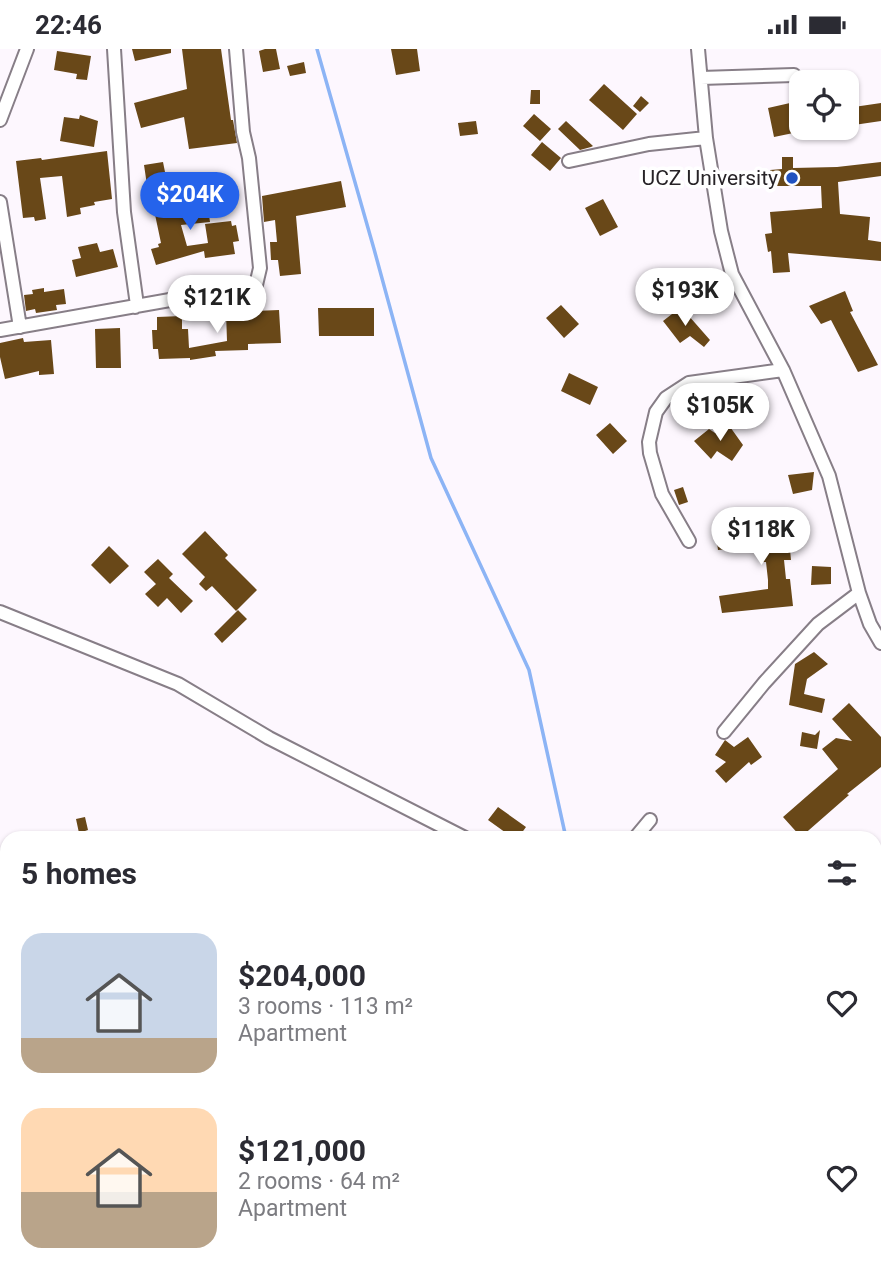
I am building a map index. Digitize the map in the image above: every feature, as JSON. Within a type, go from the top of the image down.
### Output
[{"type":"street","points":[[0,120],[27,49]]},
{"type":"street","points":[[114,49],[124,212],[137,305],[135,307]]},
{"type":"street","points":[[0,330],[198,295],[251,292],[256,285],[260,268],[236,49]]},
{"type":"street","points":[[698,49],[706,138],[721,231],[732,274],[783,370],[829,476],[859,593],[881,655]]},
{"type":"street","points":[[701,78],[789,75]]},
{"type":"street","points":[[569,161],[649,144],[706,138]]},
{"type":"street","points":[[0,202],[20,327]]},
{"type":"street","points":[[689,541],[662,494],[650,453],[650,435],[656,412],[666,398],[689,383],[783,370]]},
{"type":"street","points":[[723,732],[818,624],[859,593]]},
{"type":"street","points":[[0,612],[178,684],[269,738],[451,831]]},
{"type":"street","points":[[870,624],[881,643]]},
{"type":"street","points":[[641,831],[650,820]]},
{"type":"building","points":[[132,49],[171,49],[171,53],[135,61]]},
{"type":"building","points":[[182,49],[221,49],[237,143],[189,149],[184,117],[141,128],[134,103],[187,89]]},
{"type":"building","points":[[276,49],[280,69],[263,72],[259,51]]},
{"type":"building","points":[[391,49],[417,49],[420,71],[396,75]]},
{"type":"building","points":[[57,51],[91,56],[87,80],[76,79],[77,74],[54,70]]},
{"type":"building","points":[[304,62],[306,73],[290,76],[287,66]]},
{"type":"building","points":[[604,84],[637,114],[623,130],[589,100]]},
{"type":"building","points":[[531,90],[540,90],[540,104],[530,104]]},
{"type":"building","points":[[641,96],[649,103],[640,112],[633,106]]},
{"type":"building","points":[[789,103],[789,134],[774,137],[768,108]]},
{"type":"building","points":[[881,103],[881,121],[859,124],[859,106]]},
{"type":"building","points":[[534,114],[551,129],[540,141],[523,126]]},
{"type":"building","points":[[80,115],[98,121],[94,147],[60,141],[64,117],[79,119]]},
{"type":"building","points":[[476,121],[478,134],[460,136],[458,123]]},
{"type":"building","points":[[566,121],[593,146],[580,150],[558,129]]},
{"type":"building","points":[[542,142],[561,158],[550,171],[531,155]]},
{"type":"building","points":[[107,151],[112,199],[94,202],[95,205],[80,208],[81,214],[67,217],[62,176],[40,178],[46,219],[35,221],[34,217],[23,218],[16,161]]},
{"type":"building","points":[[782,157],[793,157],[793,168],[881,162],[881,176],[838,182],[840,214],[870,217],[868,240],[881,242],[881,261],[788,253],[790,272],[773,273],[771,251],[768,252],[765,234],[772,233],[770,212],[822,208],[821,186],[770,186],[770,170],[782,169]]},
{"type":"building","points":[[163,162],[167,182],[147,185],[144,165]]},
{"type":"building","points":[[341,181],[346,207],[296,216],[301,274],[280,276],[278,260],[271,260],[270,242],[277,242],[275,220],[264,222],[262,196]]},
{"type":"building","points":[[603,199],[618,227],[600,236],[585,208]]},
{"type":"building","points":[[176,200],[177,205],[207,202],[210,222],[181,225],[187,246],[208,243],[205,224],[231,221],[232,226],[236,225],[239,241],[233,242],[235,254],[205,258],[204,251],[156,265],[151,249],[159,247],[158,244],[161,243],[153,205]]},
{"type":"building","points":[[97,243],[100,252],[113,249],[118,267],[76,277],[72,260],[81,258],[78,247]]},
{"type":"building","points":[[44,288],[44,292],[64,289],[66,304],[56,305],[57,310],[36,313],[35,309],[26,311],[24,295]]},
{"type":"building","points":[[845,291],[853,311],[850,312],[878,365],[858,372],[831,320],[821,324],[809,306]]},
{"type":"building","points":[[561,305],[579,324],[564,338],[546,318]]},
{"type":"building","points":[[681,307],[710,340],[704,347],[690,336],[680,343],[663,321]]},
{"type":"building","points":[[318,308],[374,308],[374,336],[319,336]]},
{"type":"building","points":[[279,310],[281,343],[248,344],[248,350],[215,351],[216,356],[190,360],[159,359],[158,349],[153,349],[152,330],[157,330],[157,317],[182,316],[182,329],[188,329],[189,348],[227,341],[226,312]]},
{"type":"building","points":[[120,328],[121,368],[96,368],[95,329]]},
{"type":"building","points":[[23,338],[24,342],[51,340],[54,374],[39,375],[39,371],[5,379],[0,343]]},
{"type":"building","points":[[569,373],[598,387],[590,405],[561,391]]},
{"type":"building","points":[[610,423],[627,441],[613,454],[596,435]]},
{"type":"building","points":[[728,424],[743,445],[732,461],[717,451],[711,459],[694,441],[709,429],[715,433]]},
{"type":"building","points":[[814,472],[812,490],[793,494],[788,475]]},
{"type":"building","points":[[683,487],[688,502],[679,505],[674,490]]},
{"type":"building","points":[[774,517],[774,528],[788,528],[791,560],[784,560],[786,579],[790,579],[793,606],[722,613],[719,596],[768,589],[768,580],[766,562],[760,562],[759,546],[718,550],[716,535],[757,529],[756,519]]},
{"type":"building","points":[[205,531],[228,555],[225,558],[257,590],[236,611],[212,586],[206,591],[199,584],[205,577],[182,554]]},
{"type":"building","points":[[109,546],[129,566],[110,584],[91,565]]},
{"type":"building","points":[[158,559],[173,574],[169,578],[193,601],[181,613],[167,598],[158,607],[145,594],[156,584],[144,572]]},
{"type":"building","points":[[812,566],[831,567],[831,584],[811,585]]},
{"type":"building","points":[[238,610],[247,619],[222,643],[214,634]]},
{"type":"building","points":[[814,652],[828,664],[807,679],[804,694],[825,699],[822,713],[789,705],[795,664]]},
{"type":"building","points":[[849,703],[881,737],[881,767],[808,831],[796,831],[783,817],[838,769],[822,749],[836,738],[852,741],[832,719]]},
{"type":"building","points":[[820,730],[817,749],[800,746],[802,732],[815,735]]},
{"type":"building","points":[[748,737],[762,757],[751,765],[749,762],[726,783],[715,771],[726,762],[715,755],[725,740],[734,747]]},
{"type":"building","points":[[498,807],[526,827],[523,831],[503,831],[488,820]]},
{"type":"building","points":[[85,817],[88,830],[79,831],[76,819]]},
{"type":"waterway","points":[[317,49],[431,458],[529,670],[564,831]]},
{"type":"place","name":"UCZ University","points":[[792,178]]}]
